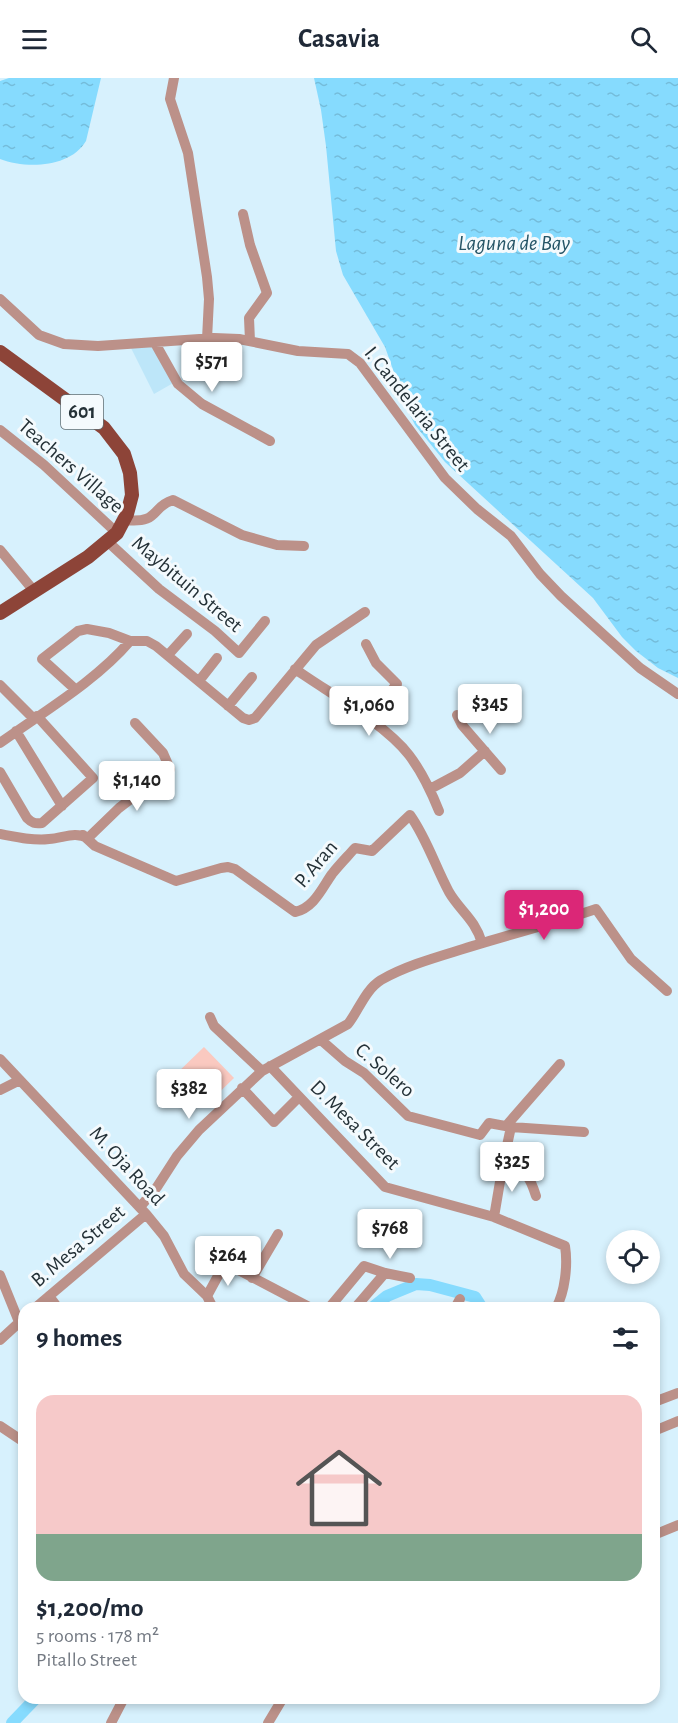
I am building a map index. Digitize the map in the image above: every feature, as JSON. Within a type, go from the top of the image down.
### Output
[{"type":"main road","name":"601","points":[[0,352],[104,428],[124,454],[130,473],[132,495],[116,531]]},
{"type":"main road","points":[[0,613],[88,557],[116,531]]},
{"type":"street","points":[[174,78],[170,99],[188,153],[207,277],[209,299],[207,339]]},
{"type":"street","points":[[243,214],[250,245],[267,293],[249,318],[250,341]]},
{"type":"street","name":"I. Candelaria Street","points":[[0,299],[39,335],[64,344],[98,346],[239,339],[298,351],[348,354],[360,363],[445,478],[477,509],[511,536],[540,574],[561,596],[640,668],[678,694]]},
{"type":"street","points":[[154,344],[178,384],[202,404],[270,441]]},
{"type":"street","name":"Teachers Village","points":[[0,430],[44,465],[116,531]]},
{"type":"street","points":[[116,531],[151,518],[167,502],[173,500],[242,535],[277,545],[304,546]]},
{"type":"street","name":"Maybituin Street","points":[[116,531],[159,589],[215,631],[239,653],[265,621]]},
{"type":"street","points":[[0,550],[34,591]]},
{"type":"street","points":[[75,689],[42,659],[78,631],[87,629],[156,646],[243,718],[249,720],[255,718],[316,645],[365,612]]},
{"type":"street","points":[[168,655],[187,634]]},
{"type":"street","points":[[0,743],[75,689],[119,654],[130,641]]},
{"type":"street","points":[[362,715],[397,684],[376,663],[366,644]]},
{"type":"street","points":[[199,681],[217,658]]},
{"type":"street","points":[[295,669],[384,731],[407,752],[430,789],[439,812]]},
{"type":"street","points":[[228,706],[252,677]]},
{"type":"street","points":[[0,685],[35,717],[93,778],[42,823],[31,822],[27,818],[0,772]]},
{"type":"street","points":[[457,715],[462,725],[501,770]]},
{"type":"street","points":[[0,834],[49,839],[68,834],[85,836],[170,769],[163,753],[135,723]]},
{"type":"street","points":[[16,731],[62,806]]},
{"type":"street","points":[[430,789],[460,773],[485,751]]},
{"type":"street","name":"P. Aran","points":[[85,836],[95,846],[176,881],[221,868],[235,869],[295,912],[316,899],[331,875],[355,848],[372,851],[410,815],[423,833],[450,893],[478,928],[483,943]]},
{"type":"street","name":"B. Mesa Street","points":[[42,1302],[143,1211],[177,1156],[199,1130],[242,1088],[266,1068],[348,1024],[357,1013],[368,992],[381,981],[431,958],[549,925],[596,909],[631,960],[666,991]]},
{"type":"street","name":"D. Mesa Street","points":[[210,1017],[214,1026],[299,1097],[385,1187],[494,1217],[565,1246],[567,1256],[562,1295],[559,1302]]},
{"type":"street","name":"C. Solero","points":[[321,1040],[345,1061],[364,1073],[408,1116],[480,1135],[489,1123],[509,1126]]},
{"type":"street","name":"M. Oja Road","points":[[0,1059],[143,1211],[164,1236],[184,1274],[207,1296],[210,1302]]},
{"type":"street","points":[[494,1217],[509,1126],[560,1064]]},
{"type":"street","points":[[0,1090],[20,1080]]},
{"type":"street","points":[[242,1088],[274,1122],[299,1097]]},
{"type":"street","points":[[509,1126],[584,1132]]},
{"type":"street","points":[[503,1164],[526,1174],[531,1179],[536,1196]]},
{"type":"street","points":[[252,1278],[278,1234]]},
{"type":"street","points":[[207,1296],[225,1263],[231,1242]]},
{"type":"street","points":[[225,1263],[298,1302]]},
{"type":"street","points":[[334,1302],[364,1266],[410,1278]]},
{"type":"street","points":[[360,1302],[385,1273]]},
{"type":"street","points":[[0,1275],[18,1311]]},
{"type":"street","points":[[49,1296],[54,1302]]},
{"type":"street","points":[[0,1340],[18,1323]]},
{"type":"street","points":[[660,1400],[678,1393]]},
{"type":"street","points":[[660,1428],[678,1421]]},
{"type":"street","points":[[0,1426],[18,1438]]},
{"type":"street","points":[[660,1532],[678,1525]]},
{"type":"street","points":[[111,1723],[121,1704]]},
{"type":"street","points":[[268,1723],[279,1704]]},
{"type":"shaded area","points":[[130,346],[155,347],[175,382],[154,394]]},
{"type":"shaded area","points":[[204,1047],[234,1078],[204,1107],[174,1076]]},
{"type":"water","points":[[9,78],[101,78],[86,141],[79,150],[69,157],[47,164],[22,164],[0,159],[0,81]]},
{"type":"water","name":"Laguna de Bay","points":[[314,78],[678,78],[678,678],[658,668],[636,651],[622,637],[593,598],[445,462],[415,425],[385,347],[343,275],[336,251],[326,146]]},
{"type":"waterway","points":[[380,1302],[387,1296],[416,1284],[430,1285],[475,1297],[478,1302]]},
{"type":"waterway","points":[[12,1723],[30,1704]]}]
